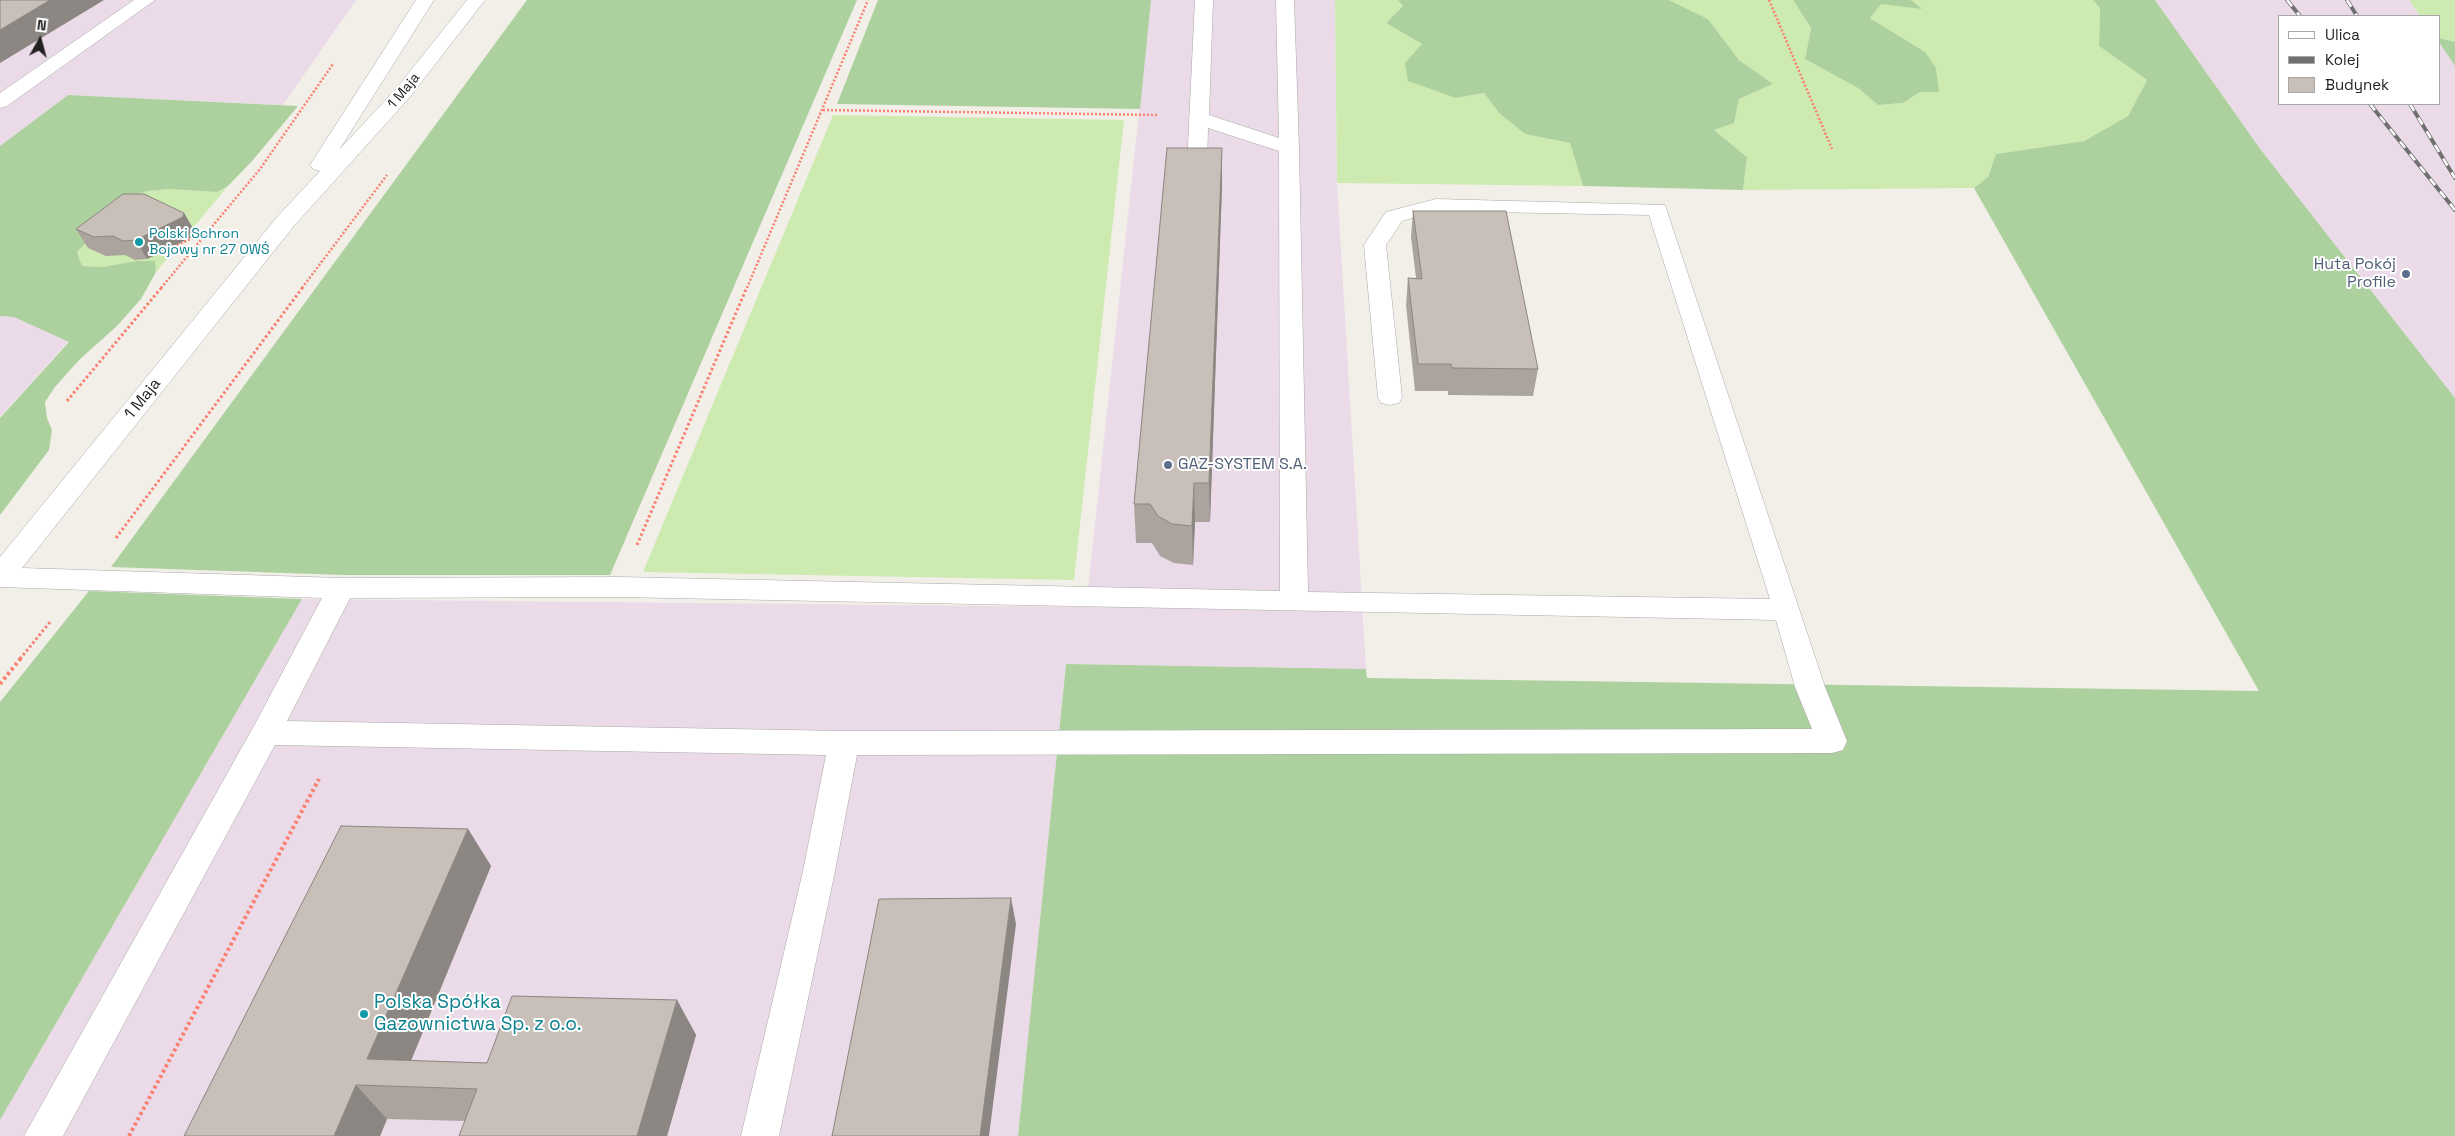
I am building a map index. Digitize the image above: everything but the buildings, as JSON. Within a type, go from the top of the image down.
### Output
[{"type":"street","points":[[0,102],[146,0]]},
{"type":"street","name":"1 Maja","points":[[285,222],[425,0]]},
{"type":"street","name":"1 Maja","points":[[0,577],[285,222],[402,94],[476,0]]},
{"type":"street","points":[[1196,166],[1204,0]]},
{"type":"street","points":[[1285,0],[1290,148],[1294,602]]},
{"type":"street","points":[[1199,118],[1290,148]]},
{"type":"street","points":[[266,733],[844,743],[1832,742],[1810,687],[1658,209],[1436,205],[1394,217],[1375,245],[1390,397]]},
{"type":"street","points":[[0,577],[341,588],[619,587],[1294,602],[1787,610]]},
{"type":"street","points":[[43,1136],[266,733],[341,588]]},
{"type":"street","points":[[760,1136],[819,870],[844,743]]},
{"type":"path","points":[[619,587],[823,110],[868,0]]},
{"type":"path","points":[[1770,0],[1832,149]]},
{"type":"path","points":[[67,401],[260,169],[339,56]]},
{"type":"path","points":[[823,110],[1140,113]]},
{"type":"path","points":[[0,684],[84,581],[387,175]]},
{"type":"path","points":[[166,250],[209,230]]},
{"type":"path","points":[[129,1136],[343,734]]},
{"type":"shaded area","points":[[0,0],[356,0],[283,105],[68,95],[0,146]]},
{"type":"shaded area","points":[[1151,0],[1335,0],[1337,183],[1366,669],[1066,664],[1018,1136],[0,1136],[0,1120],[302,599],[1086,607]]},
{"type":"shaded area","name":"Huta Pokój Profile","points":[[2155,0],[2409,0],[2419,15],[2278,15],[2278,105],[2440,105],[2440,44],[2455,66],[2455,398],[2261,150]]},
{"type":"shaded area","points":[[0,316],[14,317],[69,341],[0,417]]},
{"type":"green space","points":[[527,0],[857,0],[610,575],[343,575],[111,567]]},
{"type":"green space","points":[[878,0],[1151,0],[1140,109],[837,104]]},
{"type":"green space","points":[[1335,0],[1398,0],[1403,6],[1386,23],[1422,44],[1456,98],[1484,93],[1499,113],[1525,134],[1570,143],[1583,186],[1337,183]]},
{"type":"green space","points":[[1398,0],[1669,0],[1708,19],[1739,60],[1773,84],[1739,99],[1734,123],[1714,130],[1747,157],[1743,190],[1583,186],[1570,143],[1525,134],[1499,113],[1484,93],[1456,98],[1408,81],[1405,63],[1422,44],[1386,23],[1403,6]]},
{"type":"green space","points":[[1669,0],[1793,0],[1811,28],[1805,59],[1858,88],[1878,105],[1903,103],[1920,92],[1938,92],[1925,52],[1870,18],[1881,3],[1921,8],[1911,0],[2093,0],[2100,8],[2099,46],[2147,80],[2128,116],[2084,141],[1996,154],[1988,177],[1974,188],[1743,190],[1747,157],[1714,130],[1734,122],[1739,99],[1773,84],[1739,60],[1708,19]]},
{"type":"green space","points":[[1793,0],[1911,0],[1922,9],[1881,4],[1870,18],[1925,52],[1936,68],[1939,92],[1920,92],[1903,103],[1878,105],[1858,88],[1805,59],[1811,28]]},
{"type":"green space","points":[[2093,0],[2155,0],[2261,150],[2455,398],[2455,1136],[1018,1136],[1066,664],[1366,669],[1367,678],[2259,691],[1974,188],[1988,177],[1996,154],[2084,141],[2128,116],[2147,80],[2099,46],[2100,8]]},
{"type":"green space","points":[[2409,0],[2455,0],[2455,42],[2440,38],[2440,15],[2419,15]]},
{"type":"green space","points":[[2440,38],[2455,42],[2455,66],[2440,44]]},
{"type":"green space","points":[[68,95],[298,106],[253,160],[228,186],[217,192],[169,189],[148,191],[132,196],[77,252],[82,266],[103,267],[136,261],[155,261],[156,272],[141,299],[117,326],[79,360],[55,387],[45,402],[47,418],[52,430],[49,450],[0,515],[0,418],[69,342],[14,317],[0,316],[0,146]]},
{"type":"green space","points":[[833,115],[1124,120],[1074,580],[643,572]]},
{"type":"green space","points":[[228,186],[156,272],[155,261],[136,261],[103,267],[82,266],[77,252],[132,196],[148,191],[169,189],[217,192]]},
{"type":"green space","points":[[89,591],[302,599],[0,1120],[0,702]]},
{"type":"railway","points":[[2287,0],[2299,15]]},
{"type":"railway","points":[[2347,0],[2356,15]]},
{"type":"railway","points":[[2371,105],[2455,210]]},
{"type":"railway","points":[[2411,105],[2455,178]]},
{"type":"place","name":"Polski Schron Bojowy nr 27 OWŚ","points":[[139,242]]},
{"type":"place","name":"Huta Pokój Profile","points":[[2406,274]]},
{"type":"place","name":"GAZ-SYSTEM S.A.","points":[[1168,465]]},
{"type":"place","name":"Polska Spółka Gazownictwa Sp. z o.o.","points":[[364,1014]]}]
